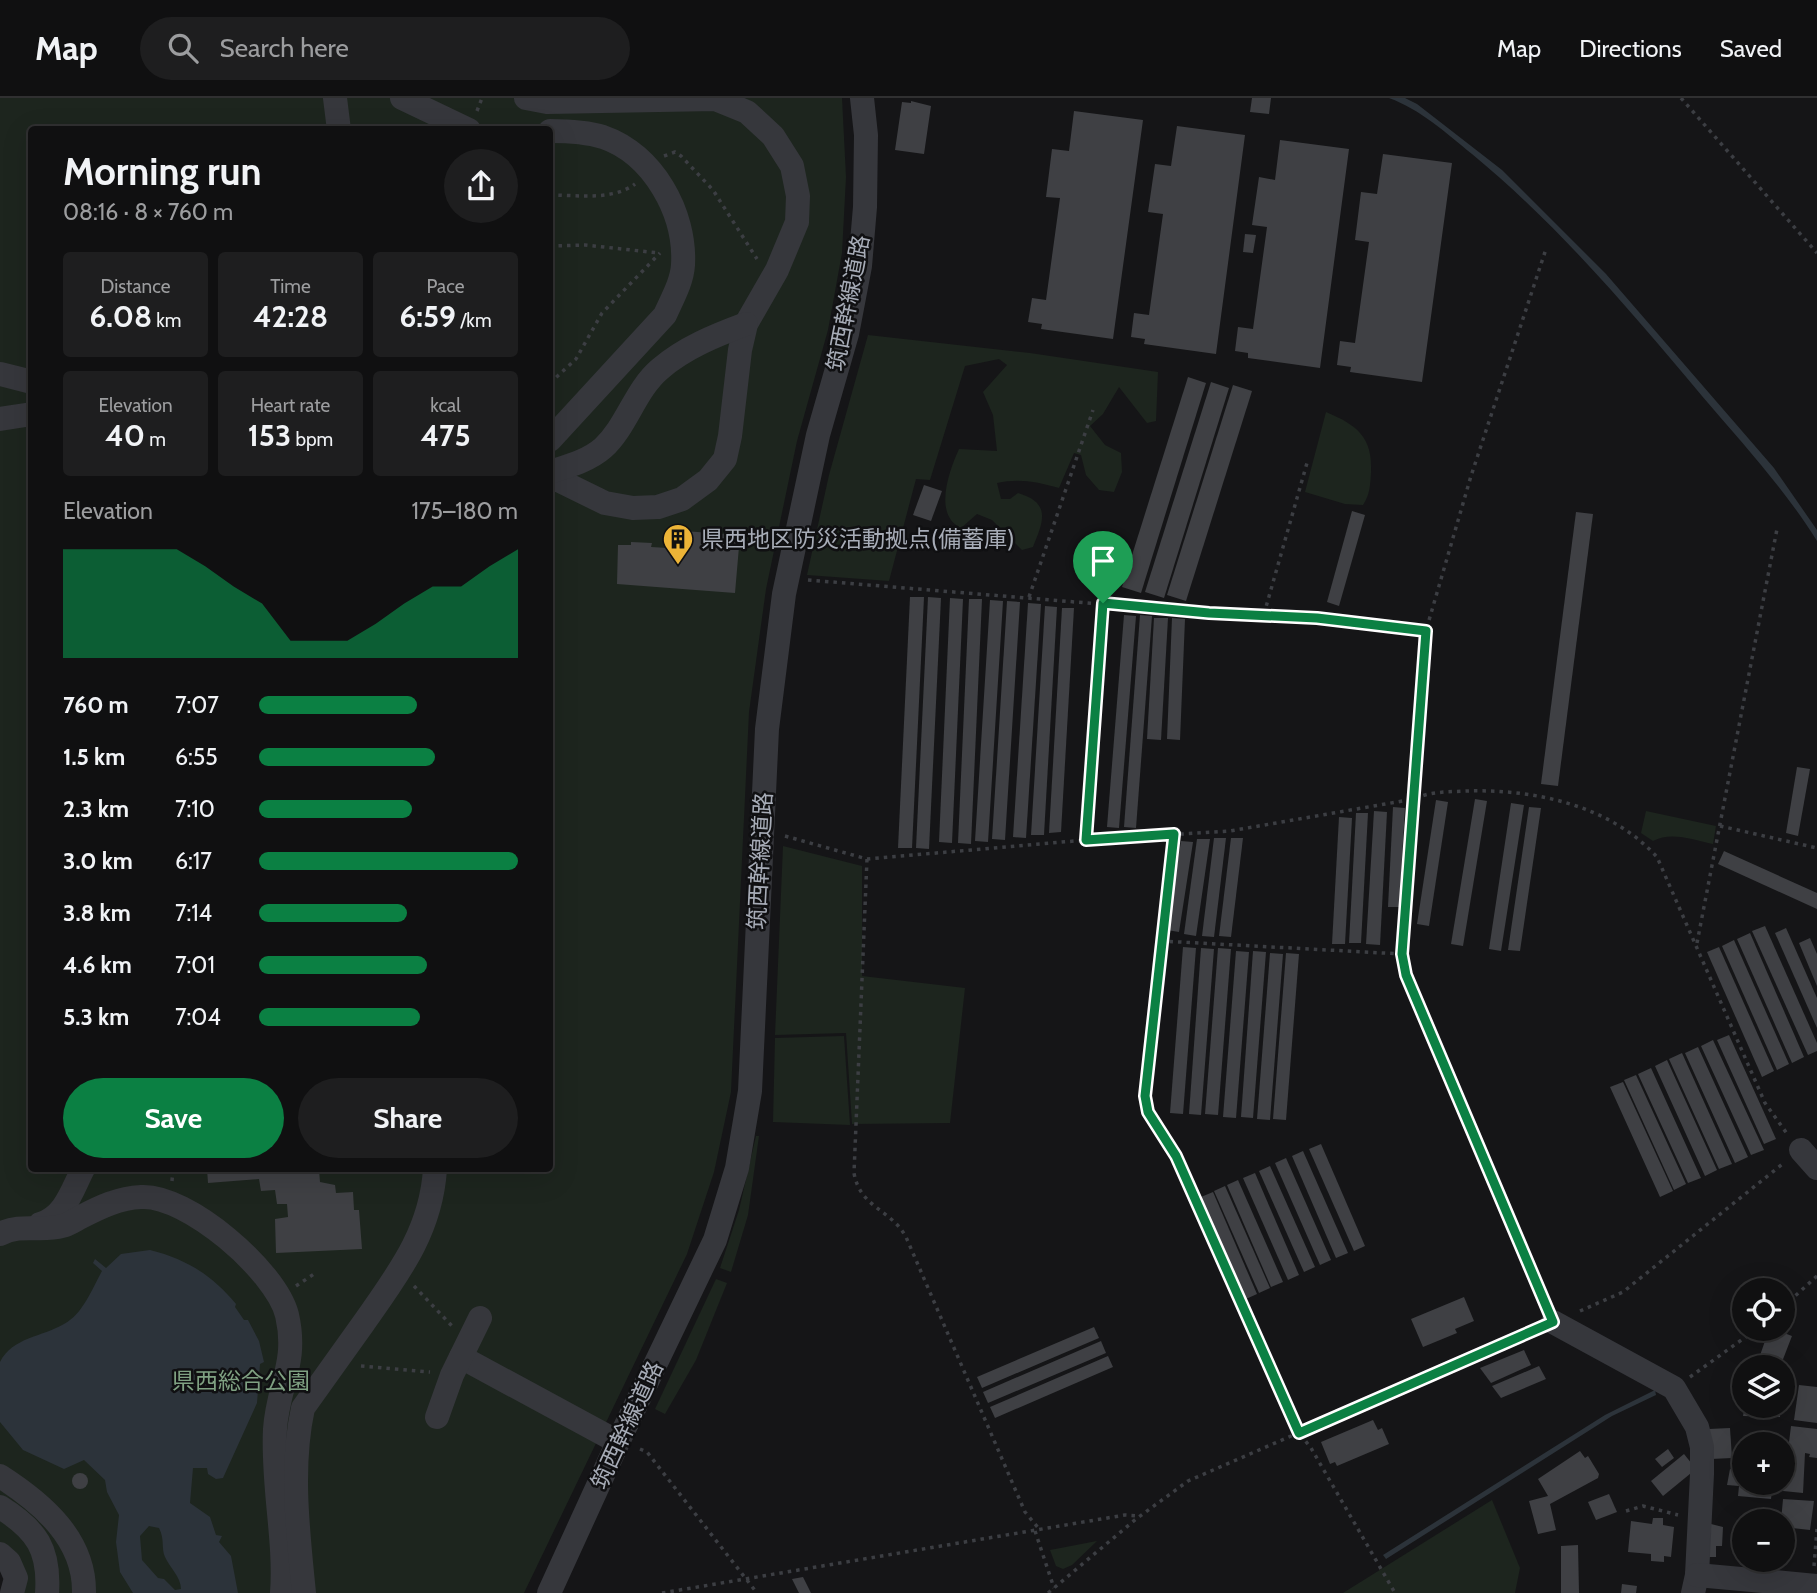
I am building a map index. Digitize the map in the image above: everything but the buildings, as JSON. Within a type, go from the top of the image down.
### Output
[{"type":"street","points":[[335,98],[338,126]]},
{"type":"street","points":[[402,98],[461,126]]},
{"type":"street","points":[[526,98],[547,102],[715,99],[747,112],[773,136],[792,166],[798,196],[797,222],[771,281],[746,324],[740,350],[730,436],[724,459],[708,480],[682,499],[658,507],[633,508],[605,503],[553,476]]},
{"type":"street","name":"筑西幹線道路","points":[[549,1593],[618,1441],[715,1240],[743,1139],[750,1091],[767,729],[787,579],[818,435],[847,334],[860,266],[866,183],[866,135],[862,98]]},
{"type":"street","points":[[553,131],[603,137],[634,155],[651,170],[674,210],[671,252],[683,265],[677,289],[665,315],[553,437]]},
{"type":"street","points":[[553,473],[578,463],[603,448],[639,393],[660,369],[699,344],[746,324]]},
{"type":"street","points":[[0,373],[28,382]]},
{"type":"street","points":[[0,419],[28,415]]},
{"type":"street","points":[[28,1227],[51,1221],[65,1206],[82,1172]]},
{"type":"street","points":[[304,1593],[298,1530],[297,1435],[303,1408],[401,1271],[426,1218],[433,1193],[435,1172]]},
{"type":"street","points":[[0,1234],[12,1228],[62,1227],[111,1202],[142,1197],[165,1200],[190,1211],[248,1258],[276,1289],[286,1312],[292,1345],[290,1368],[275,1427],[282,1593]]},
{"type":"street","points":[[437,1417],[460,1345],[480,1318]]},
{"type":"street","points":[[1553,1322],[1674,1388],[1697,1427],[1702,1447],[1695,1584],[1814,1586]]},
{"type":"street","points":[[460,1345],[618,1441]]},
{"type":"street","points":[[0,1476],[43,1507],[64,1531],[77,1552],[84,1593]]},
{"type":"street","points":[[0,1507],[15,1517],[40,1542],[49,1567],[47,1593]]},
{"type":"street","points":[[0,1554],[9,1562],[16,1578],[12,1593]]},
{"type":"path","points":[[1681,98],[1817,253]]},
{"type":"path","points":[[553,195],[609,195],[625,191],[666,155],[675,152],[713,190],[771,281]]},
{"type":"path","points":[[553,246],[585,245],[671,252]]},
{"type":"path","points":[[1546,249],[1471,477],[1426,631],[1402,954],[1406,975],[1553,1322]]},
{"type":"path","points":[[553,380],[576,359],[602,313],[671,252]]},
{"type":"path","points":[[1029,597],[1093,410]]},
{"type":"path","points":[[1264,614],[1307,463]]},
{"type":"path","points":[[1696,945],[1777,529]]},
{"type":"path","points":[[787,579],[1209,613],[1264,614],[1426,631]]},
{"type":"path","points":[[1086,840],[1103,603]]},
{"type":"path","points":[[780,834],[867,859],[1086,840],[1230,831],[1414,799],[1428,793],[1504,790],[1553,799],[1621,826],[1644,842],[1657,857],[1765,1103],[1809,1159],[1623,1292],[1188,1481],[1140,1516],[1048,1593]]},
{"type":"path","points":[[1719,826],[1817,848]]},
{"type":"path","points":[[1174,834],[1145,1096],[1148,1112],[1176,1156],[1299,1433],[1311,1448],[1395,1593]]},
{"type":"path","points":[[867,859],[854,1173],[856,1186],[862,1197],[900,1226],[1026,1512],[1037,1531],[1054,1588]]},
{"type":"path","points":[[1161,941],[1402,954]]},
{"type":"path","points":[[401,1271],[460,1345]]},
{"type":"path","points":[[1795,1296],[1817,1276]]},
{"type":"path","points":[[1674,1388],[1740,1341]]},
{"type":"path","points":[[334,1364],[430,1372]]},
{"type":"path","points":[[618,1441],[647,1452],[757,1593]]},
{"type":"path","points":[[1626,1511],[1643,1506],[1698,1520]]},
{"type":"path","points":[[662,1593],[1125,1516],[1140,1516]]},
{"type":"path","points":[[1814,1586],[1817,1529]]},
{"type":"green space","name":"県西総合公園","points":[[0,98],[842,98],[846,177],[842,253],[828,330],[797,441],[766,589],[749,712],[731,1092],[714,1172],[687,1254],[524,1593],[21,1593],[0,1542]]},
{"type":"green space","points":[[868,335],[1030,353],[1158,372],[1156,421],[1147,423],[1119,387],[1103,414],[1090,426],[1105,445],[1121,453],[1122,472],[1114,492],[1099,490],[1086,475],[1081,455],[1074,453],[1059,488],[1028,481],[997,483],[1001,499],[1010,499],[1018,493],[1029,497],[1040,508],[1042,522],[1033,547],[1022,550],[992,520],[977,514],[961,528],[952,522],[947,513],[945,503],[948,480],[959,449],[997,451],[993,415],[983,392],[1007,365],[999,359],[965,366],[930,480],[916,479],[889,581],[807,575],[829,475]]},
{"type":"green space","points":[[1326,412],[1346,422],[1366,441],[1371,473],[1370,486],[1363,505],[1345,504],[1305,492]]},
{"type":"green space","points":[[1646,811],[1716,826],[1713,844],[1675,836],[1653,841],[1641,833]]},
{"type":"green space","points":[[783,846],[862,866],[862,976],[965,988],[950,1123],[852,1124],[846,1033],[775,1035]]},
{"type":"green space","points":[[844,1036],[850,1125],[773,1122],[775,1038]]},
{"type":"green space","points":[[756,1136],[759,1136],[748,1215],[731,1272],[720,1268],[739,1210]]},
{"type":"green space","points":[[716,1279],[727,1283],[696,1360],[665,1414],[655,1409]]},
{"type":"green space","points":[[1492,1500],[1520,1568],[1515,1593],[1343,1593]]},
{"type":"green space","points":[[1097,1541],[1072,1565],[1063,1569],[1056,1566],[1050,1550]]},
{"type":"shaded area","points":[[1389,98],[1405,98],[1417,104],[1502,170],[1606,274],[1774,468],[1817,530],[1817,541],[1762,466],[1620,300],[1564,239],[1504,181],[1452,138],[1422,115]]},
{"type":"shaded area","points":[[150,1250],[198,1269],[236,1304],[235,1307],[244,1320],[248,1320],[259,1341],[264,1362],[260,1364],[257,1403],[223,1478],[216,1479],[208,1474],[207,1468],[193,1468],[190,1503],[210,1517],[216,1535],[222,1536],[219,1542],[231,1556],[238,1593],[133,1593],[120,1572],[116,1542],[119,1515],[107,1492],[105,1480],[84,1460],[64,1469],[23,1450],[0,1422],[0,1362],[12,1347],[20,1342],[71,1320],[86,1301],[102,1271],[93,1263],[95,1259],[106,1268],[121,1254]],"holes":[[[149,1526],[159,1528],[165,1557],[181,1589],[175,1590],[164,1579],[158,1578],[142,1560],[140,1536]]]},
{"type":"shaded area","points":[[1655,1390],[1656,1395],[1612,1416],[1386,1559],[1383,1555],[1605,1415]]},
{"type":"place","name":"県西地区防災活動拠点(備蓄庫)","points":[[678,566]]},
{"type":"route","points":[[1103,603],[1209,613],[1317,618],[1426,631],[1402,954],[1406,975],[1553,1322],[1299,1433],[1176,1156],[1148,1112],[1145,1096],[1174,834],[1086,840],[1103,603]]}]
